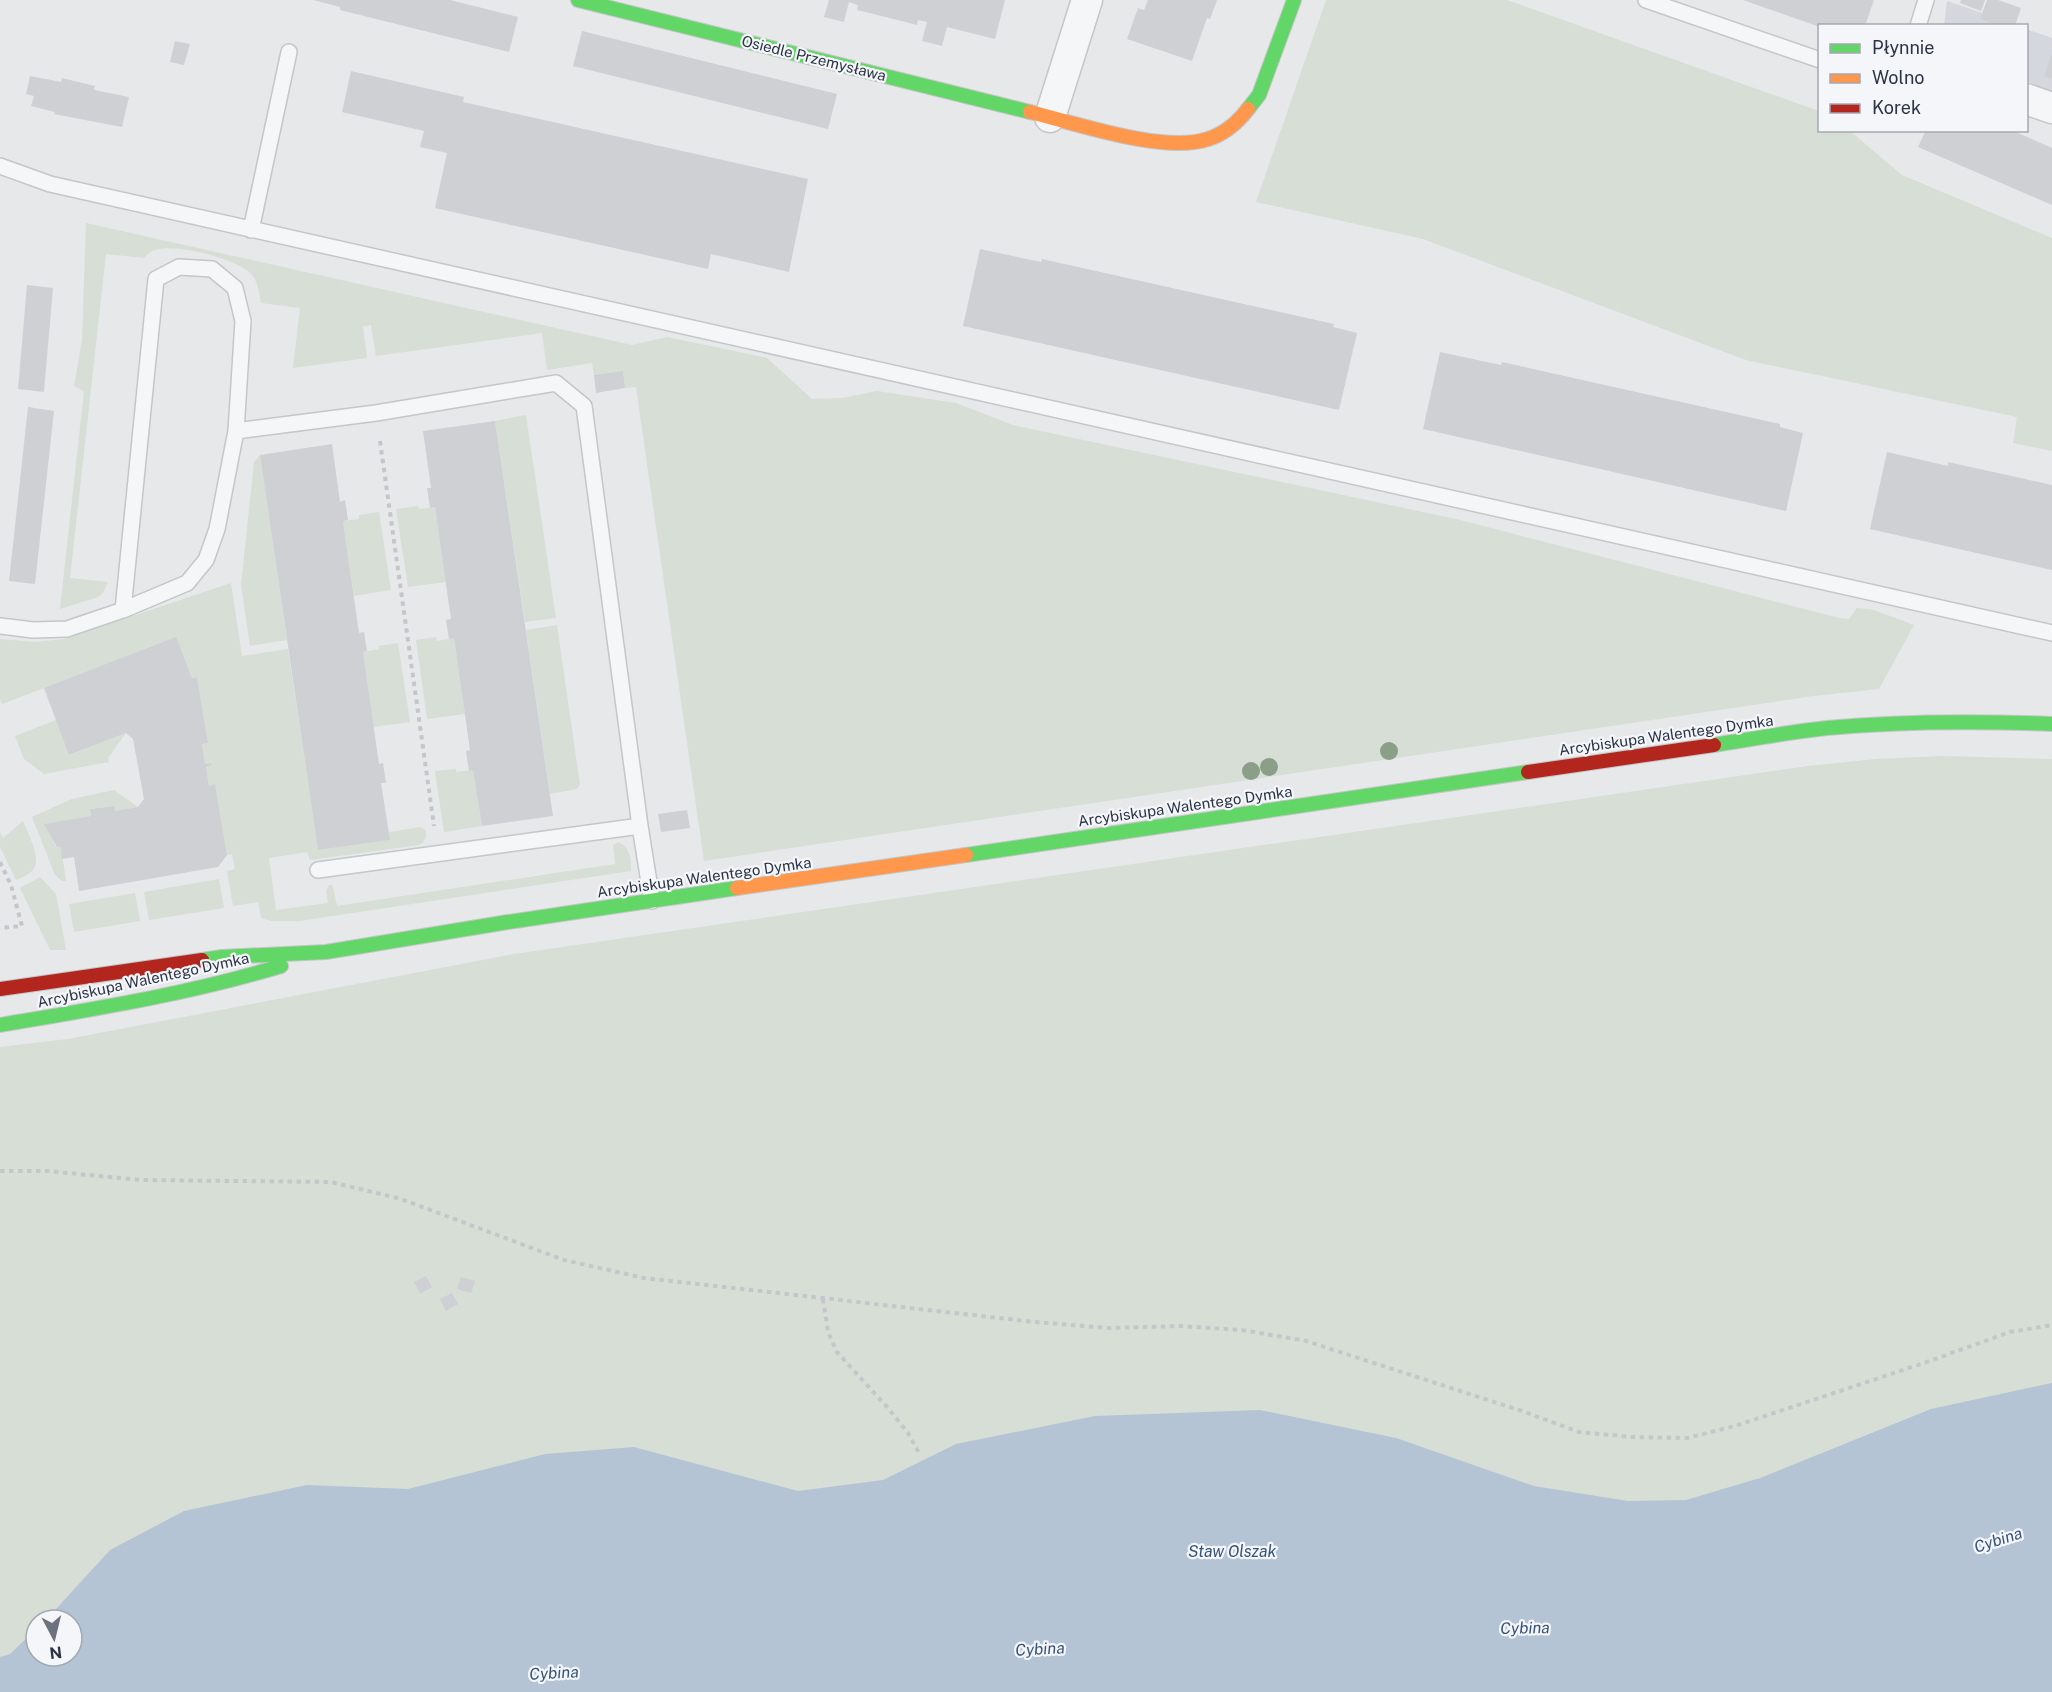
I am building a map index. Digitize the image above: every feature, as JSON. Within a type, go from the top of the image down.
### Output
[{"type":"street","name":"Osiedle Przemysława","points":[[578,0],[1139,139],[1176,144],[1208,139],[1238,122],[1259,96],[1294,0]]},
{"type":"street","points":[[1050,117],[1087,0]]},
{"type":"street","points":[[2028,100],[2052,108]]},
{"type":"street","name":"Arcybiskupa Walentego Dymka","points":[[0,989],[222,957],[326,952],[652,901],[1826,728],[1936,722],[2052,724]]},
{"type":"street","name":"Arcybiskupa Walentego Dymka","points":[[3,1025],[229,982],[326,952]]},
{"type":"street","points":[[0,994],[3,1025]]},
{"type":"lane","points":[[1646,0],[1818,59]]},
{"type":"lane","points":[[1919,24],[1926,0]]},
{"type":"lane","points":[[251,230],[289,52]]},
{"type":"lane","points":[[0,166],[50,184],[251,230],[2052,633]]},
{"type":"lane","points":[[0,626],[33,630],[67,629],[123,610],[187,583],[206,560],[218,529],[236,431],[243,321],[234,288],[212,269],[179,267],[156,279],[123,610]]},
{"type":"lane","points":[[236,431],[376,412],[556,383],[584,406],[652,901]]},
{"type":"lane","points":[[318,870],[640,826]]},
{"type":"path","points":[[376,412],[438,853]]},
{"type":"path","points":[[0,862],[11,885],[22,926],[0,928]]},
{"type":"path","points":[[0,1171],[47,1171],[141,1180],[331,1182],[401,1199],[564,1260],[644,1278],[1096,1328],[1180,1326],[1242,1330],[1306,1341],[1522,1411],[1579,1432],[1632,1437],[1687,1438],[1735,1426],[1887,1376],[2010,1332],[2052,1325]]},
{"type":"path","points":[[823,1299],[828,1332],[837,1352],[888,1408],[908,1433],[919,1453]]},
{"type":"shaded area","points":[[1326,0],[1507,0],[1818,111],[1818,132],[1851,132],[1902,175],[2052,238],[2052,451],[2013,443],[2017,417],[1746,360],[1423,239],[1256,202]]},
{"type":"shaded area","points":[[1947,1],[2014,24],[1944,24]]},
{"type":"shaded area","points":[[2028,30],[2052,38],[2052,93],[2028,81]]},
{"type":"shaded area","points":[[86,223],[632,345],[667,337],[767,358],[812,399],[843,398],[877,391],[956,403],[1013,425],[1456,519],[1839,618],[1849,619],[1857,608],[1874,610],[1914,625],[1879,689],[1813,696],[704,861],[636,387],[625,388],[623,371],[594,375],[592,363],[547,370],[542,333],[376,356],[371,325],[363,326],[367,358],[293,368],[300,308],[261,303],[255,279],[242,267],[218,257],[189,250],[164,248],[149,253],[144,258],[106,254],[70,578],[108,582],[103,593],[98,597],[60,609],[84,391],[74,386],[82,340]]},
{"type":"shaded area","points":[[526,415],[556,618],[525,622],[495,421]]},
{"type":"shaded area","points":[[260,455],[287,640],[250,646],[241,585],[254,462]]},
{"type":"shaded area","points":[[418,506],[419,509],[435,507],[446,582],[408,587],[396,509]]},
{"type":"shaded area","points":[[379,512],[391,590],[354,596],[343,521],[359,519],[359,515]]},
{"type":"shaded area","points":[[231,583],[242,656],[288,649],[318,850],[390,840],[389,832],[421,827],[426,831],[423,843],[419,845],[310,860],[307,852],[269,858],[276,910],[328,903],[326,891],[329,885],[333,887],[337,906],[615,864],[613,845],[618,842],[628,850],[631,871],[299,921],[271,921],[261,918],[258,902],[233,906],[227,871],[235,869],[232,854],[227,855],[215,785],[209,786],[206,767],[212,765],[211,763],[205,764],[202,744],[208,743],[197,677],[192,678],[176,638],[2,704],[0,699],[0,639],[35,642],[64,639]]},
{"type":"shaded area","points":[[557,625],[580,785],[577,789],[550,794],[526,630]]},
{"type":"shaded area","points":[[436,637],[437,641],[454,638],[465,714],[427,719],[416,640]]},
{"type":"shaded area","points":[[398,643],[410,722],[373,727],[363,652],[379,649],[378,646]]},
{"type":"shaded area","points":[[56,720],[70,755],[126,733],[108,758],[109,762],[44,774],[24,759],[15,736]]},
{"type":"shaded area","points":[[1942,756],[2052,759],[2052,1692],[0,1692],[0,1047],[68,1039],[514,954],[1808,766],[1876,759]]},
{"type":"shaded area","points":[[456,769],[456,772],[473,770],[482,826],[444,832],[435,771]]},
{"type":"shaded area","points":[[114,790],[138,807],[115,811],[113,806],[90,809],[91,816],[45,824],[56,847],[61,847],[66,881],[62,881],[55,875],[32,817],[72,799]]},
{"type":"shaded area","points":[[23,821],[34,847],[36,861],[32,871],[16,880],[0,847],[0,832],[3,838]]},
{"type":"shaded area","points":[[40,877],[56,894],[66,950],[50,950],[20,888]]},
{"type":"shaded area","points":[[219,879],[224,908],[149,920],[144,892]]},
{"type":"shaded area","points":[[135,893],[140,921],[74,932],[69,904]]},
{"type":"water","name":"Staw Olszak","points":[[2052,1383],[2052,1692],[0,1692],[0,1657],[10,1654],[24,1641],[24,1668],[84,1668],[84,1608],[57,1608],[110,1550],[184,1511],[307,1485],[408,1489],[545,1454],[634,1447],[798,1491],[883,1480],[956,1444],[1095,1416],[1260,1410],[1396,1438],[1534,1486],[1628,1501],[1686,1500],[1760,1478],[1931,1409]]},
{"type":"building","points":[[313,0],[450,0],[518,17],[509,52],[340,10],[340,7]]},
{"type":"building","points":[[829,0],[1005,0],[995,39],[947,27],[942,46],[922,41],[927,22],[918,20],[917,25],[857,10],[858,5],[849,2],[844,22],[824,17]]},
{"type":"building","points":[[1148,0],[1217,0],[1210,19],[1207,18],[1192,61],[1127,39],[1138,8],[1144,10]]},
{"type":"building","points":[[1743,0],[1874,0],[1866,24],[1818,24],[1818,26]]},
{"type":"building","points":[[1961,0],[1985,0],[1981,11],[1960,3]]},
{"type":"building","points":[[1987,0],[1998,0],[2021,8],[2016,24],[1995,24],[1980,19]]},
{"type":"building","points":[[582,31],[837,94],[828,129],[573,66]]},
{"type":"building","points":[[175,41],[190,44],[184,65],[170,62]]},
{"type":"building","points":[[2052,53],[2052,79],[2044,76]]},
{"type":"building","points":[[351,71],[464,97],[463,102],[808,179],[789,272],[711,254],[708,269],[435,208],[447,153],[420,147],[424,131],[342,112]]},
{"type":"building","points":[[30,76],[61,82],[62,78],[95,86],[94,90],[129,97],[122,127],[54,114],[55,112],[31,106],[34,96],[26,94]]},
{"type":"building","points":[[1925,132],[2016,132],[2052,148],[2052,205],[1918,147]]},
{"type":"building","points":[[980,249],[1041,262],[1042,259],[1334,324],[1333,327],[1357,333],[1339,410],[963,326]]},
{"type":"building","points":[[27,285],[53,288],[44,392],[18,389]]},
{"type":"building","points":[[1440,352],[1501,365],[1502,362],[1780,424],[1780,427],[1803,433],[1786,511],[1423,429]]},
{"type":"building","points":[[623,371],[625,388],[596,393],[594,375]]},
{"type":"building","points":[[28,407],[54,411],[35,584],[9,581]]},
{"type":"building","points":[[495,421],[553,816],[482,826],[473,770],[469,771],[466,751],[470,750],[454,638],[449,639],[446,620],[451,619],[435,507],[430,508],[427,488],[431,488],[423,431]]},
{"type":"building","points":[[332,444],[340,502],[345,500],[348,520],[343,521],[359,633],[364,632],[367,651],[363,652],[379,764],[383,763],[386,783],[381,783],[390,840],[318,850],[260,455]]},
{"type":"building","points":[[1887,452],[1948,466],[1948,462],[2052,485],[2052,570],[1870,529]]},
{"type":"building","points":[[176,637],[192,678],[197,677],[208,743],[202,744],[205,764],[211,763],[212,765],[206,767],[209,786],[215,784],[227,855],[218,867],[79,891],[74,857],[62,859],[61,847],[57,847],[44,824],[91,816],[90,809],[114,806],[115,811],[138,807],[144,799],[133,739],[126,733],[69,755],[44,688]]},
{"type":"building","points":[[687,810],[690,828],[661,832],[658,814]]},
{"type":"building","points":[[426,1276],[432,1287],[420,1294],[414,1282]]},
{"type":"building","points":[[461,1277],[475,1281],[471,1293],[457,1289]]},
{"type":"building","points":[[452,1293],[458,1304],[446,1311],[440,1299]]},
{"type":"traffic: fast","points":[[578,0],[1030,112]]},
{"type":"traffic: fast","points":[[1248,109],[1259,95],[1294,0]]},
{"type":"traffic: fast","points":[[1714,745],[1827,728],[1883,724],[1940,722],[2052,724]]},
{"type":"traffic: fast","points":[[966,855],[1528,772]]},
{"type":"traffic: fast","points":[[202,960],[326,952],[737,888]]},
{"type":"traffic: fast","points":[[0,1025],[176,993],[281,966]]},
{"type":"traffic: slow","points":[[1030,112],[1144,140],[1190,143],[1220,134],[1248,109]]},
{"type":"traffic: slow","points":[[737,888],[966,855]]},
{"type":"traffic: jam","points":[[1528,772],[1714,745]]},
{"type":"traffic: jam","points":[[0,989],[202,960]]},
{"type":"water label","name":"Cybina","points":[[1998,1540]]},
{"type":"water label","name":"Cybina","points":[[1525,1628]]},
{"type":"water label","name":"Cybina","points":[[1040,1649]]},
{"type":"water label","name":"Cybina","points":[[554,1673]]}]
